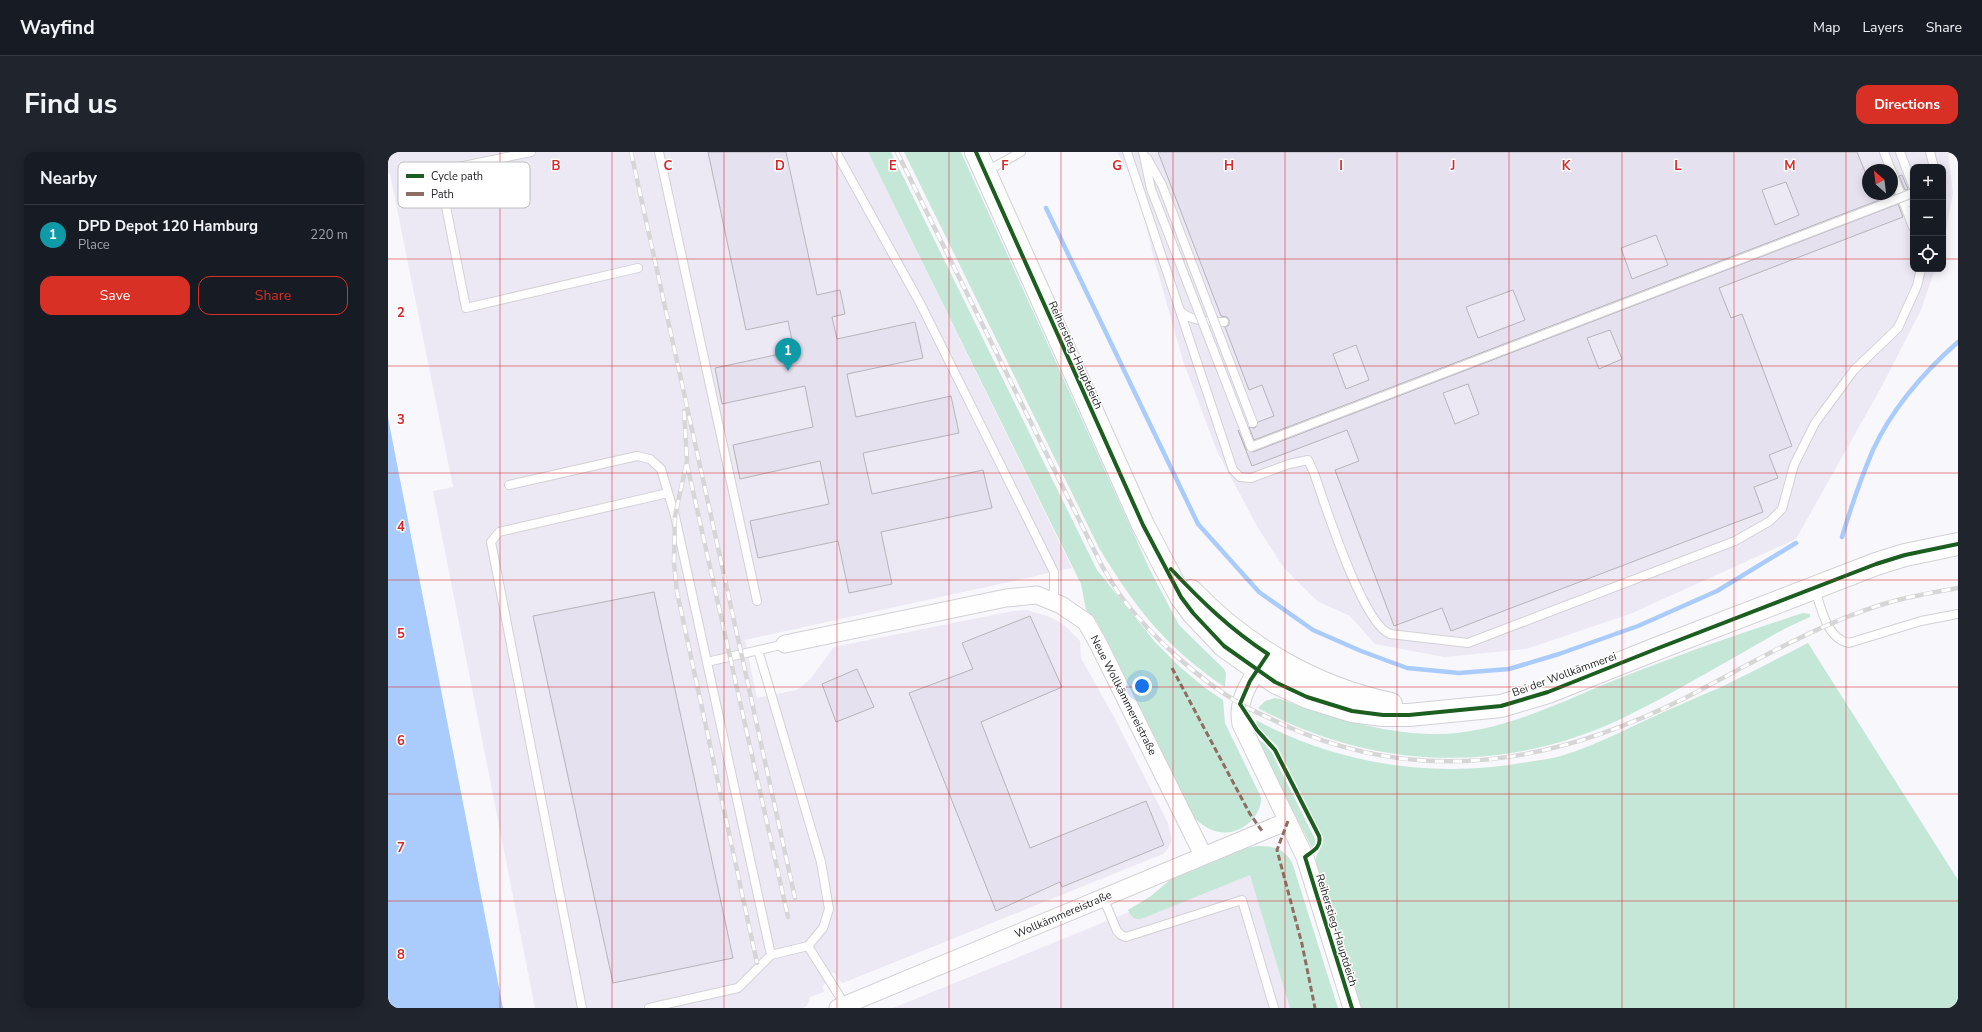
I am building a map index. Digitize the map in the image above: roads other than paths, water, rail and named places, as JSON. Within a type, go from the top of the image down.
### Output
[{"type":"main road","name":"Reiherstieg-Hauptdeich","points":[[976,152],[984,173],[1143,525],[1164,562]]},
{"type":"main road","name":"Bei der Wollkämmerei","points":[[1164,562],[1181,597],[1193,613],[1224,646],[1262,662],[1275,682],[1307,697],[1352,711],[1383,715],[1409,715],[1501,706],[1534,697],[1814,588],[1905,555],[1958,544]]},
{"type":"street","name":"Neue Wollkämmereistraße","points":[[785,644],[1006,598],[1038,595],[1061,604],[1086,622],[1106,657],[1203,855]]},
{"type":"street","name":"Reiherstieg-Hauptdeich","points":[[1262,662],[1245,692],[1239,708],[1241,724],[1305,857],[1352,1008]]},
{"type":"street","name":"Wollkämmereistraße","points":[[841,1007],[1203,855],[1288,821]]},
{"type":"lane","points":[[483,162],[531,152]]},
{"type":"lane","points":[[659,152],[757,601]]},
{"type":"lane","points":[[836,152],[920,303],[1054,572],[1054,601]]},
{"type":"lane","points":[[984,173],[1021,152]]},
{"type":"lane","points":[[1127,152],[1141,188],[1233,470],[1240,477],[1251,478],[1289,464],[1308,460],[1354,583],[1380,628],[1390,634],[1461,643],[1475,640],[1735,541],[1756,531],[1774,518],[1782,509],[1794,465],[1815,423],[1854,370],[1898,328],[1917,286],[1920,272]]},
{"type":"lane","points":[[1143,152],[1162,185],[1254,424]]},
{"type":"lane","points":[[1143,152],[1151,189],[1251,447],[1910,194]]},
{"type":"lane","points":[[1884,152],[1889,164]]},
{"type":"lane","points":[[1900,152],[1910,178]]},
{"type":"lane","points":[[1930,152],[1933,164]]},
{"type":"lane","points":[[1898,188],[1910,219]]},
{"type":"lane","points":[[1904,204],[1910,201]]},
{"type":"lane","points":[[446,208],[466,308],[638,268]]},
{"type":"lane","points":[[1179,308],[1182,313],[1191,318],[1224,322]]},
{"type":"lane","points":[[509,485],[637,456],[650,459],[660,469],[675,516],[771,955]]},
{"type":"lane","points":[[582,1008],[491,542],[499,532],[668,493]]},
{"type":"lane","points":[[1814,588],[1833,633],[1839,640],[1849,643],[1921,621],[1958,614]]},
{"type":"lane","points":[[707,662],[785,644]]},
{"type":"lane","points":[[649,1008],[738,988],[771,955],[808,946],[823,928],[829,909],[821,862],[758,650]]},
{"type":"lane","points":[[1104,897],[1117,931],[1126,937],[1242,900],[1274,1008]]},
{"type":"lane","points":[[808,946],[841,1007]]},
{"type":"water","points":[[388,417],[390,428],[503,1008],[388,1008]]},
{"type":"waterway","points":[[1046,208],[1198,524],[1259,592],[1313,630],[1361,651],[1407,668],[1459,673],[1509,669],[1559,654],[1638,626],[1717,591],[1796,543]]},
{"type":"waterway","points":[[1842,537],[1860,482],[1881,435],[1899,406],[1910,392],[1933,366],[1958,342]]},
{"type":"railway","points":[[631,152],[795,898]]},
{"type":"railway","points":[[897,152],[1102,566],[1117,591],[1147,628],[1177,657],[1209,683],[1241,704],[1284,725],[1336,745],[1387,756],[1438,761],[1488,759],[1538,751],[1588,738],[1638,720],[1687,697],[1794,641],[1849,616],[1906,598],[1958,588]]},
{"type":"railway","points":[[684,411],[687,461],[675,516],[674,563],[677,592],[757,963]]},
{"type":"railway","points":[[687,464],[788,917]]},
{"type":"place","name":"DPD Depot 120 Hamburg","points":[[788,371]]}]
